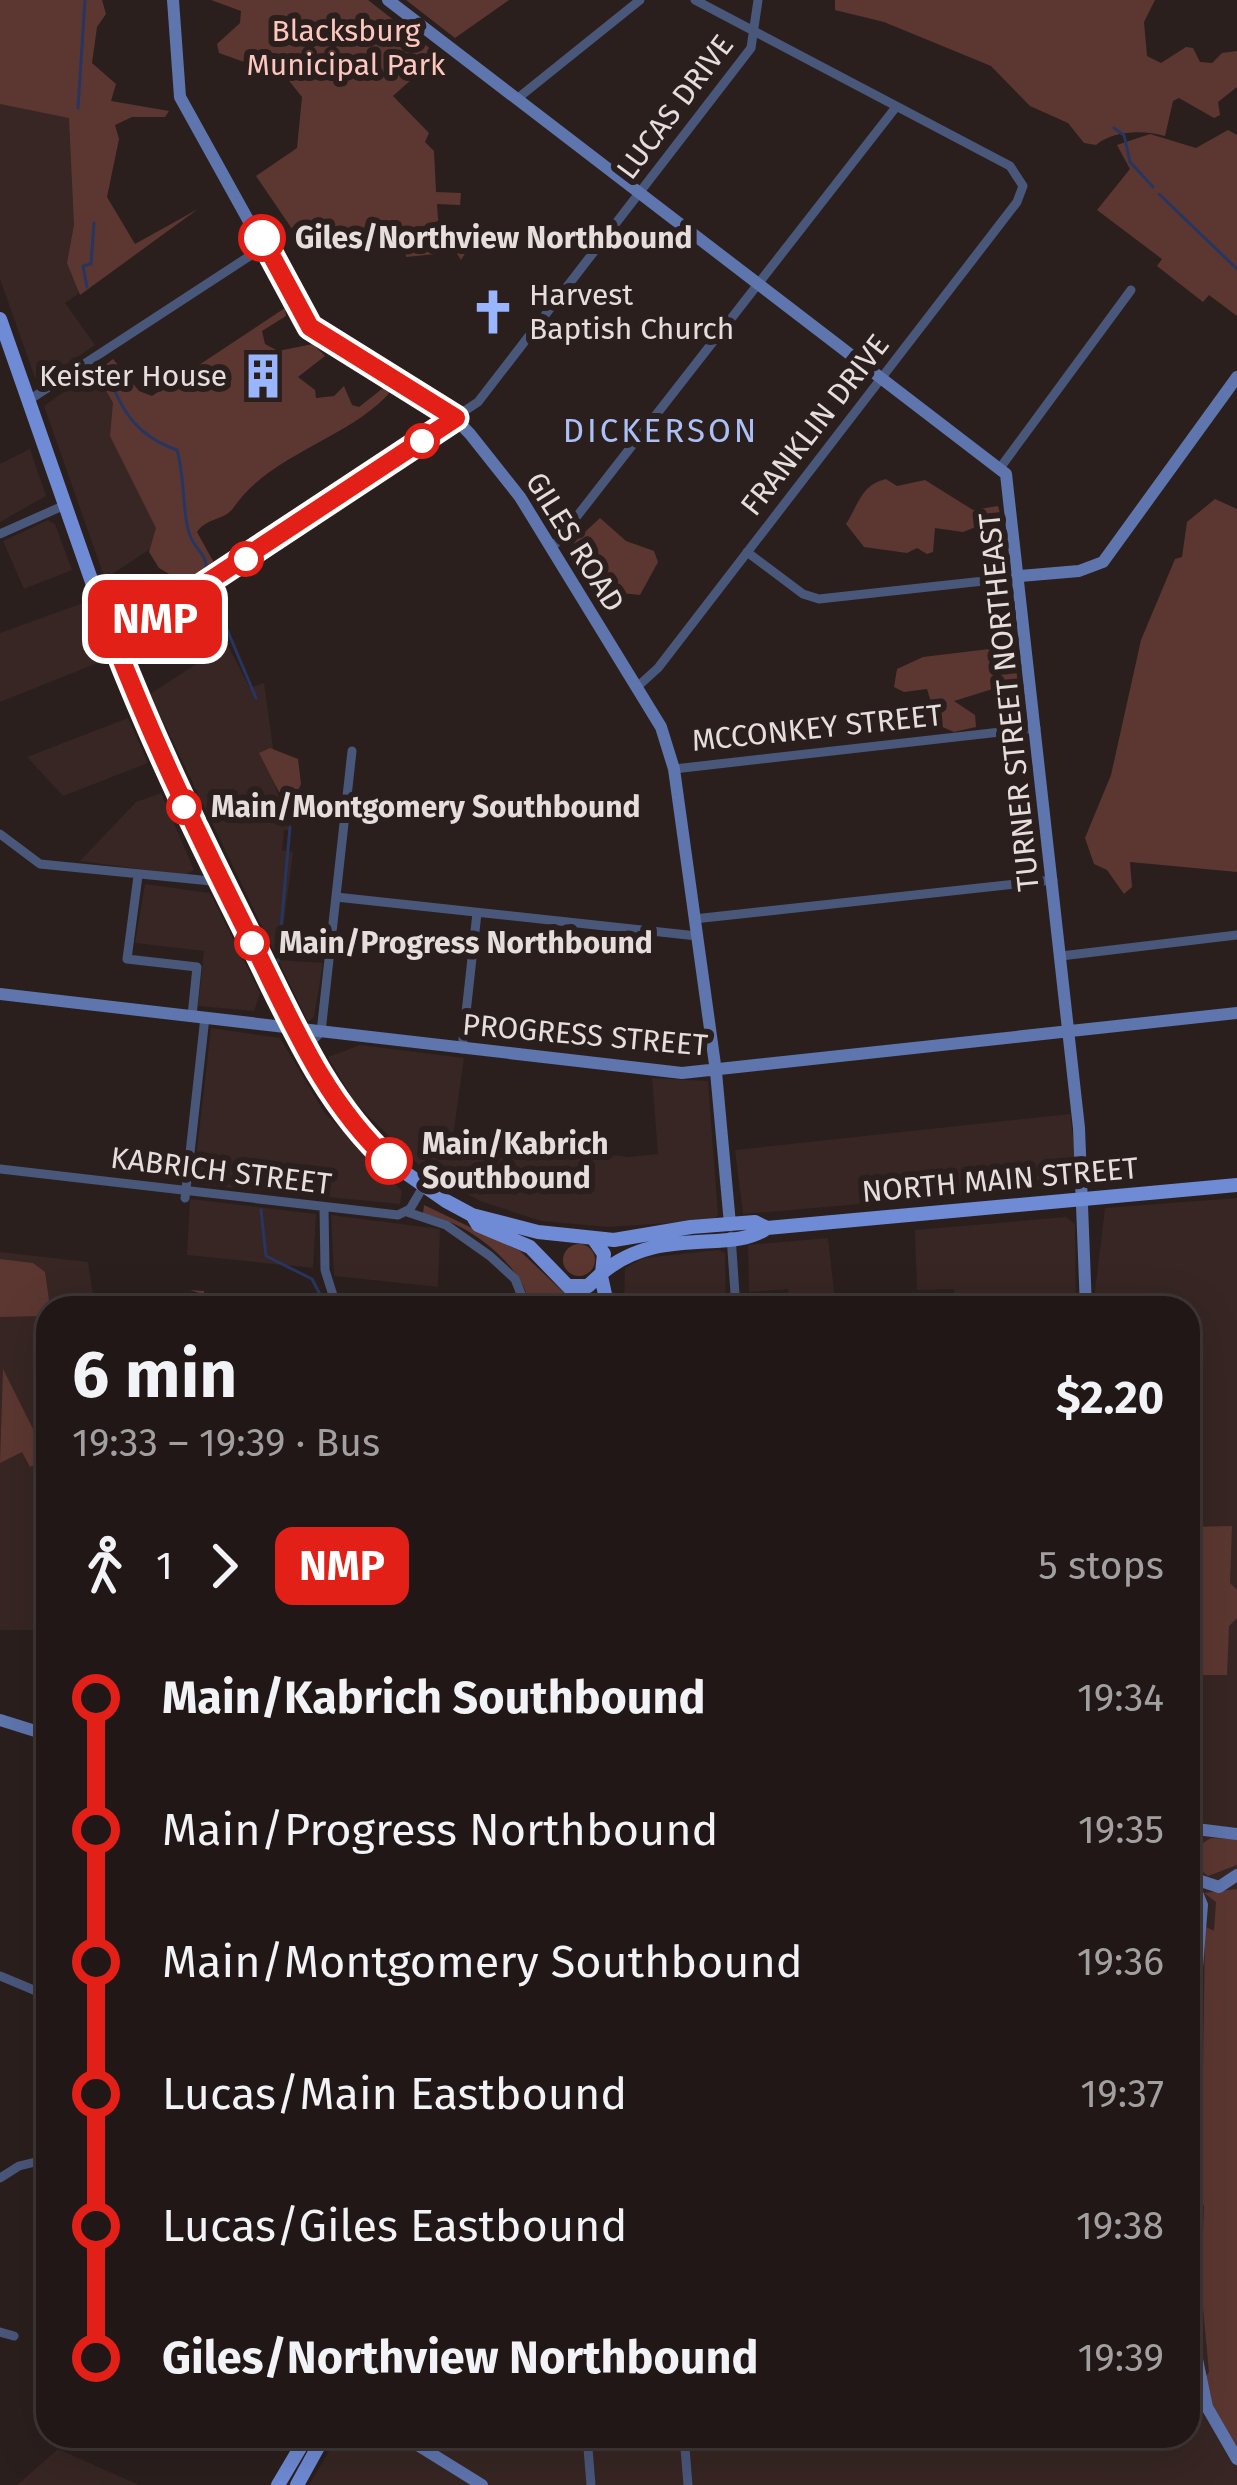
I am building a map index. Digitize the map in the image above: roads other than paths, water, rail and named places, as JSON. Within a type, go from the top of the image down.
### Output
[{"type":"main road","points":[[0,319],[115,643],[221,882],[305,1048],[356,1128],[423,1187],[472,1214],[589,1236],[604,1254],[601,1275],[605,1296]]},
{"type":"main road","name":"NORTH MAIN STREET","points":[[589,1236],[622,1240],[731,1230],[755,1222],[767,1228],[1237,1185]]},
{"type":"main road","points":[[472,1214],[478,1226],[524,1243],[576,1296]]},
{"type":"main road","points":[[563,1284],[582,1288],[637,1250],[731,1230]]},
{"type":"main road","points":[[552,1271],[551,1253],[568,1235]]},
{"type":"main road","points":[[278,2485],[300,2448]]},
{"type":"main road","points":[[297,2485],[318,2448]]},
{"type":"street","name":"GILES ROAD","points":[[172,0],[180,97],[310,327],[456,418],[506,477],[659,724],[674,769],[716,1072],[731,1230]]},
{"type":"street","name":"TURNER STREET NORTHEAST","points":[[388,0],[1000,468],[1010,484],[1070,1033],[1085,1199],[1086,1296]]},
{"type":"street","points":[[518,98],[640,0]]},
{"type":"street","points":[[553,548],[896,107],[695,0]]},
{"type":"street","name":"LUCAS DRIVE","points":[[115,643],[478,402],[751,48],[758,0]]},
{"type":"street","name":"FRANKLIN DRIVE","points":[[637,687],[654,674],[1017,202],[1023,186],[1012,167],[896,107]]},
{"type":"street","points":[[28,400],[265,246]]},
{"type":"street","points":[[1000,468],[1131,290]]},
{"type":"street","points":[[747,552],[803,594],[819,599],[1079,571],[1103,562],[1237,376]]},
{"type":"street","points":[[0,534],[65,505]]},
{"type":"street","name":"MCCONKEY STREET","points":[[674,769],[1036,728]]},
{"type":"street","points":[[305,1048],[322,1032],[352,752]]},
{"type":"street","points":[[0,834],[40,863],[138,877],[221,882]]},
{"type":"street","points":[[138,877],[127,959],[197,967],[185,1194]]},
{"type":"street","points":[[694,919],[1053,880]]},
{"type":"street","points":[[336,897],[697,936]]},
{"type":"street","points":[[462,1049],[477,914]]},
{"type":"street","points":[[1061,956],[1237,935]]},
{"type":"street","name":"PROGRESS STREET","points":[[0,994],[648,1070],[716,1072],[1237,1013]]},
{"type":"street","name":"KABRICH STREET","points":[[0,1169],[185,1194],[407,1212]]},
{"type":"street","points":[[423,1187],[407,1212],[446,1225],[504,1267],[520,1296]]},
{"type":"street","points":[[324,1207],[325,1270],[333,1296]]},
{"type":"street","points":[[731,1230],[735,1296]]},
{"type":"street","points":[[0,1720],[36,1731]]},
{"type":"street","points":[[1200,1831],[1237,1834]]},
{"type":"street","points":[[1200,1836],[1205,1832]]},
{"type":"street","points":[[1200,1880],[1212,1887],[1237,1875]]},
{"type":"street","points":[[1200,1899],[1200,1929]]},
{"type":"street","points":[[0,1976],[36,1991]]},
{"type":"street","points":[[0,2178],[19,2165],[36,2161]]},
{"type":"street","points":[[0,2332],[14,2336]]},
{"type":"street","points":[[1200,2374],[1207,2408],[1237,2460]]},
{"type":"street","points":[[422,2448],[482,2485]]},
{"type":"street","points":[[588,2448],[589,2483]]},
{"type":"street","points":[[685,2448],[688,2485]]},
{"type":"waterway","points":[[78,108],[85,0]]},
{"type":"waterway","points":[[1114,128],[1124,135],[1130,162],[1153,187]]},
{"type":"waterway","points":[[1159,194],[1237,269]]},
{"type":"waterway","points":[[87,287],[83,266],[91,264],[94,223]]},
{"type":"waterway","points":[[105,367],[130,418],[150,436],[177,450],[188,530],[204,558],[206,573]]},
{"type":"waterway","points":[[223,620],[256,698]]},
{"type":"waterway","points":[[278,961],[290,827]]},
{"type":"waterway","points":[[261,1210],[266,1256],[312,1279],[321,1296]]},
{"type":"place","name":"Giles/Northview Northbound","points":[[262,238]]},
{"type":"place","name":"Harvest Baptish Church","points":[[493,312]]},
{"type":"place","name":"Keister House","points":[[263,376]]},
{"type":"place","name":"Main/Montgomery Southbound","points":[[184,807]]},
{"type":"place","name":"Main/Progress Northbound","points":[[252,943]]},
{"type":"place","name":"Main/Kabrich Southbound","points":[[389,1161]]},
{"type":"district","name":"DICKERSON","points":[[661,430]]},
{"type":"park label","name":"Blacksburg Municipal Park","points":[[346,48]]}]
